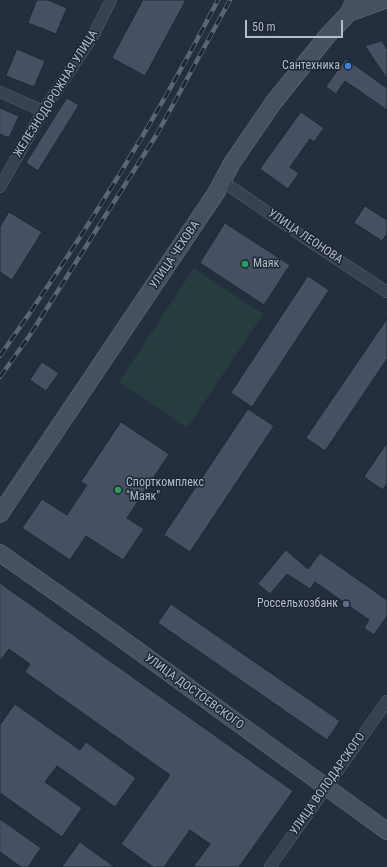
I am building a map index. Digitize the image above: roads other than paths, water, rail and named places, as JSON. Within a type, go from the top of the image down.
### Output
[{"type":"street","name":"ЖЕЛЕЗНОДОРОЖНАЯ УЛИЦА","points":[[0,187],[43,111],[93,36],[111,0]]},
{"type":"street","points":[[352,7],[385,0]]},
{"type":"street","name":"УЛИЦА ЧЕХОВА","points":[[0,514],[216,193],[232,163],[273,103],[352,7]]},
{"type":"street","points":[[0,92],[43,111]]},
{"type":"street","name":"УЛИЦА ЛЕОНОВА","points":[[222,181],[387,292]]},
{"type":"street","name":"УЛИЦА ДОСТОЕВСКОГО","points":[[0,553],[122,639],[387,831]]},
{"type":"street","name":"УЛИЦА ВОЛОДАРСКОГО","points":[[270,867],[387,701]]},
{"type":"railway","points":[[0,356],[59,270],[115,182],[168,92],[218,0]]},
{"type":"railway","points":[[0,377],[30,335],[157,134],[230,0]]},
{"type":"place","name":"Сантехника","points":[[348,66]]},
{"type":"place","name":"Маяк","points":[[245,264]]},
{"type":"place","name":"Спорткомплекс \"Маяк\"","points":[[118,490]]},
{"type":"place","name":"Россельхозбанк","points":[[346,604]]}]
